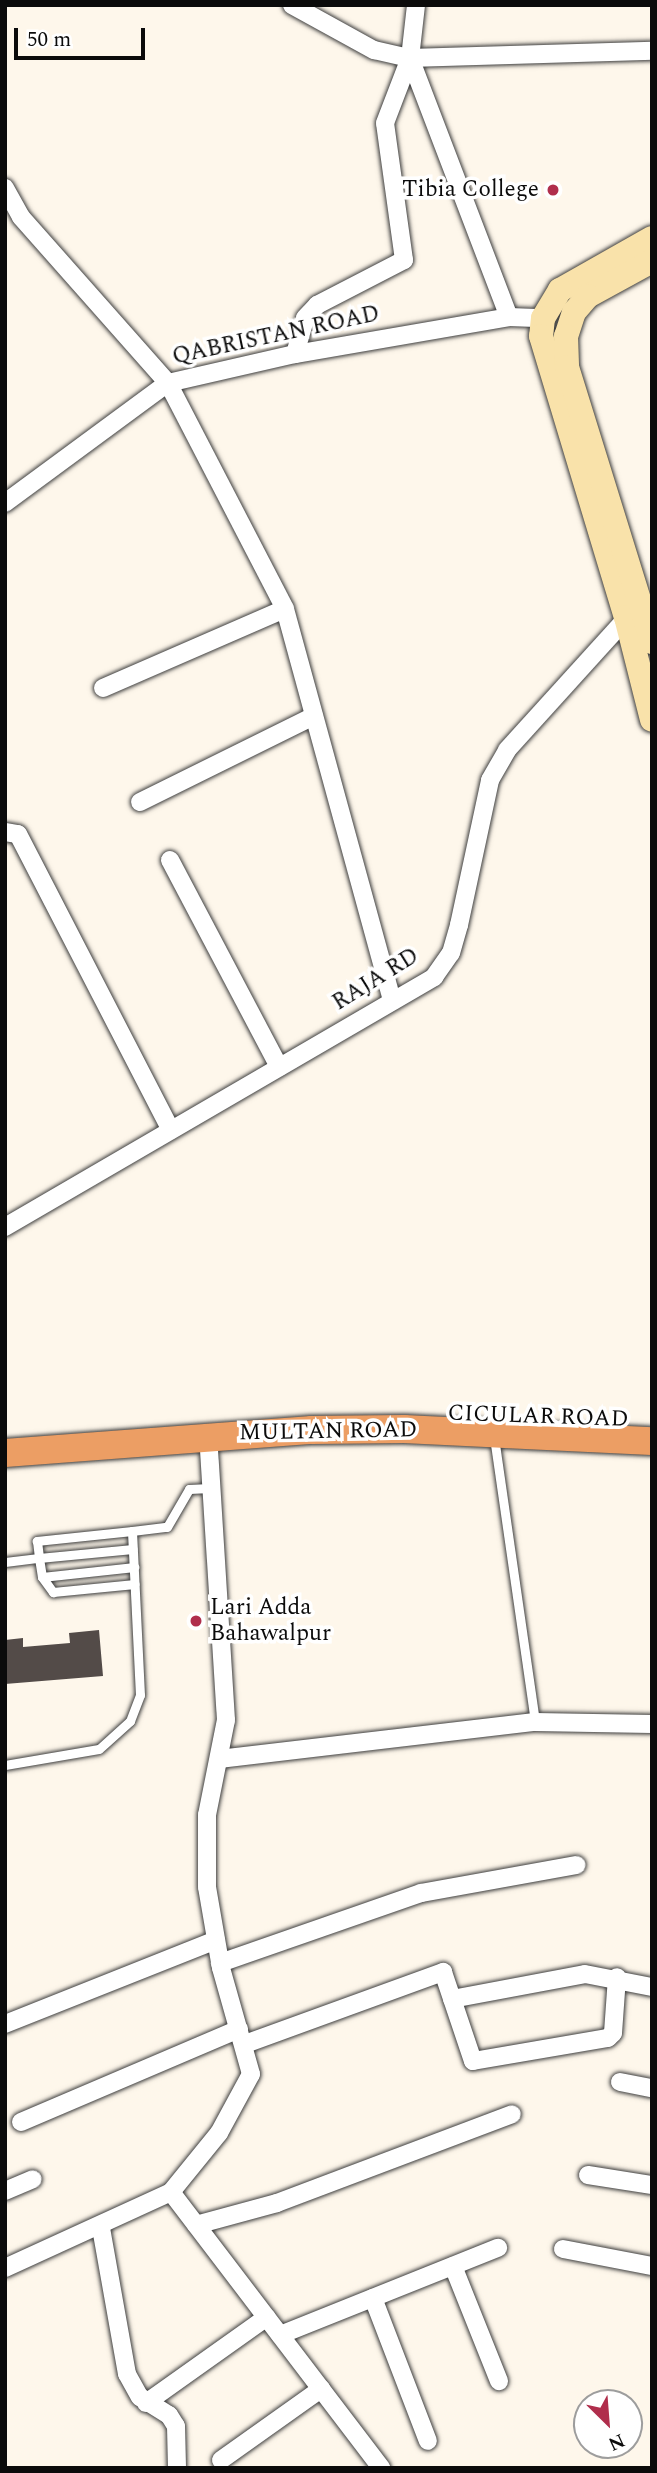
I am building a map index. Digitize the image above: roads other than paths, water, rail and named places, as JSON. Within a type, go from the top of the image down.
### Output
[{"type":"highway","name":"CICULAR ROAD","points":[[5,1437],[318,1413],[494,1423],[652,1422]]},
{"type":"highway","name":"MULTAN ROAD","points":[[5,1453],[208,1436],[494,1423],[652,1441]]},
{"type":"main road","points":[[652,238],[568,284],[542,318],[541,336],[550,376],[652,642]]},
{"type":"main road","points":[[652,261],[588,296],[574,312],[566,335],[568,367],[639,608],[652,720]]},
{"type":"street","points":[[292,5],[374,50],[410,58],[652,51]]},
{"type":"street","points":[[295,354],[305,318],[317,305],[404,261],[385,123],[410,58],[416,5]]},
{"type":"street","points":[[410,58],[509,317]]},
{"type":"street","points":[[5,188],[21,217],[168,383],[285,609],[392,1000]]},
{"type":"street","name":"QABRISTAN ROAD","points":[[5,503],[168,383],[295,354],[509,317],[542,318]]},
{"type":"street","name":"RAJA RD","points":[[5,1227],[434,976],[451,953],[490,779],[507,750],[639,608]]},
{"type":"street","points":[[103,688],[285,609]]},
{"type":"street","points":[[140,802],[314,716]]},
{"type":"street","points":[[5,832],[18,834],[172,1130]]},
{"type":"street","points":[[170,860],[279,1067]]},
{"type":"street","points":[[5,2268],[100,2228],[172,2192],[237,2104],[251,2074],[220,1963],[205,1845],[211,1784],[226,1720],[208,1436]]},
{"type":"street","points":[[219,1759],[535,1721],[652,1724]]},
{"type":"street","points":[[220,1963],[421,1893],[577,1865]]},
{"type":"street","points":[[5,2024],[216,1940]]},
{"type":"street","points":[[21,2122],[242,2036],[440,1972],[475,2061],[611,2037],[617,1977]]},
{"type":"street","points":[[452,1999],[585,1974],[617,1977],[652,1987]]},
{"type":"street","points":[[620,2082],[652,2088]]},
{"type":"street","points":[[197,2225],[278,2203],[512,2114]]},
{"type":"street","points":[[588,2175],[652,2185]]},
{"type":"street","points":[[5,2191],[33,2179]]},
{"type":"street","points":[[172,2192],[379,2467]]},
{"type":"street","points":[[100,2228],[123,2361],[146,2403],[159,2408],[176,2426],[177,2468]]},
{"type":"street","points":[[280,2335],[498,2248]]},
{"type":"street","points":[[563,2249],[652,2266]]},
{"type":"street","points":[[453,2266],[499,2381]]},
{"type":"street","points":[[373,2298],[428,2441]]},
{"type":"street","points":[[146,2403],[267,2317]]},
{"type":"street","points":[[221,2460],[321,2389]]},
{"type":"lane","points":[[494,1423],[535,1721]]},
{"type":"lane","points":[[135,1584],[53,1592],[42,1577],[37,1541],[167,1527],[189,1489],[210,1488]]},
{"type":"lane","points":[[5,1765],[99,1749],[130,1721],[140,1695],[132,1531]]},
{"type":"lane","points":[[5,1562],[133,1549]]},
{"type":"lane","points":[[42,1577],[134,1567]]},
{"type":"place","name":"Tibia College","points":[[553,190]]},
{"type":"place","name":"Lari Adda Bahawalpur","points":[[196,1621]]}]
